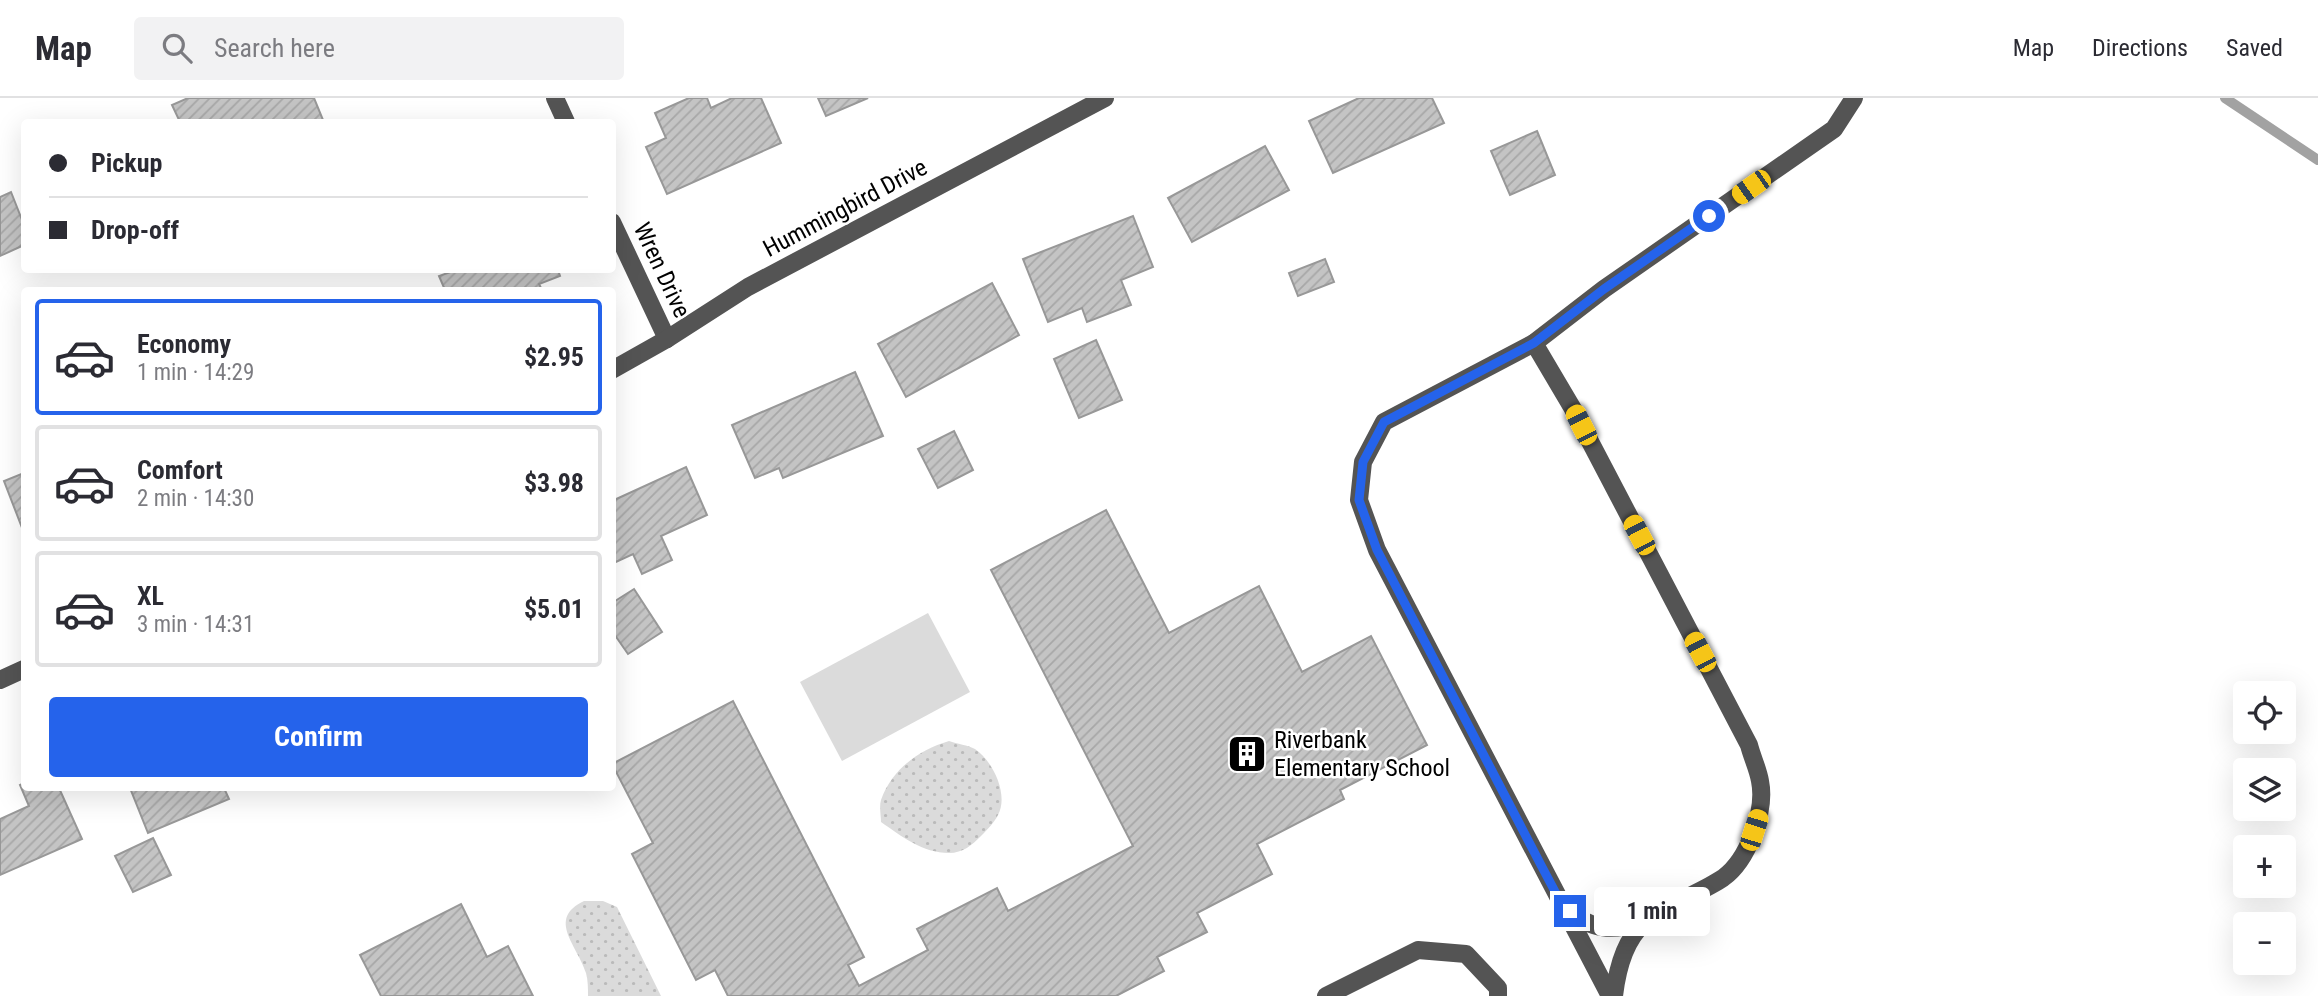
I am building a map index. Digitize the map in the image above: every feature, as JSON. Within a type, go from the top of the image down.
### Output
[{"type":"street","points":[[555,98],[565,119]]},
{"type":"street","name":"Hummingbird Drive","points":[[616,368],[748,287],[1105,98]]},
{"type":"street","points":[[1612,996],[1377,550],[1359,500],[1363,462],[1384,422],[1534,343],[1604,289],[1834,129],[1854,98]]},
{"type":"street","name":"Wren Drive","points":[[616,231],[667,339]]},
{"type":"street","points":[[1534,343],[1573,409],[1742,733],[1761,782],[1759,814],[1749,847],[1726,877],[1645,922],[1627,927],[1601,928],[1580,921],[1560,901]]},
{"type":"street","points":[[0,680],[21,670]]},
{"type":"street","points":[[1612,996],[1617,969],[1633,937],[1645,922]]},
{"type":"street","points":[[1326,996],[1418,950],[1465,954],[1499,988],[1498,996]]},
{"type":"shaded area","points":[[928,613],[970,692],[842,761],[800,682]]},
{"type":"shaded area","points":[[949,741],[982,754],[993,770],[1002,798],[998,815],[986,831],[967,848],[949,853],[921,847],[896,833],[881,822],[880,808],[886,789],[899,770],[917,755]]},
{"type":"shaded area","points":[[584,901],[603,901],[617,907],[661,996],[588,996],[586,973],[566,925],[567,916],[573,908]]},
{"type":"building","points":[[188,98],[314,98],[323,119],[179,119],[172,105]]},
{"type":"building","points":[[689,98],[707,98],[711,108],[732,98],[761,98],[781,143],[667,194],[646,147],[666,138],[655,113]]},
{"type":"building","points":[[818,98],[868,98],[826,116]]},
{"type":"building","points":[[1359,98],[1432,98],[1444,123],[1333,173],[1309,121]]},
{"type":"building","points":[[1537,131],[1555,175],[1510,195],[1491,151]]},
{"type":"building","points":[[1265,146],[1289,190],[1192,242],[1168,198]]},
{"type":"building","points":[[11,192],[21,217],[21,246],[0,256],[0,197]]},
{"type":"building","points":[[1133,216],[1153,267],[1121,280],[1131,305],[1087,322],[1082,308],[1048,322],[1023,259]]},
{"type":"building","points":[[1325,259],[1334,282],[1298,296],[1289,273]]},
{"type":"building","points":[[448,273],[559,273],[560,276],[539,284],[540,287],[444,287],[439,276]]},
{"type":"building","points":[[992,283],[1019,335],[906,397],[878,344]]},
{"type":"building","points":[[1096,340],[1122,400],[1079,418],[1054,359]]},
{"type":"building","points":[[855,372],[883,436],[783,478],[779,468],[755,478],[732,425]]},
{"type":"building","points":[[954,431],[973,470],[938,488],[918,449]]},
{"type":"building","points":[[686,467],[707,515],[661,536],[672,560],[642,574],[633,554],[616,562],[616,499]]},
{"type":"building","points":[[21,474],[21,525],[4,481]]},
{"type":"building","name":"Riverbank Elementary School","points":[[1106,510],[1169,633],[1259,586],[1302,672],[1371,636],[1427,745],[1340,790],[1344,799],[1257,844],[1272,874],[1197,913],[1207,932],[1157,957],[1164,971],[1116,996],[728,996],[715,970],[696,980],[632,854],[653,843],[616,772],[616,762],[733,701],[864,957],[848,965],[859,986],[928,950],[917,929],[997,888],[1008,911],[1133,846],[991,570]]},
{"type":"building","points":[[634,589],[662,632],[628,654],[616,637],[616,600]]},
{"type":"building","points":[[23,791],[60,791],[82,839],[0,875],[0,819],[29,806]]},
{"type":"building","points":[[131,791],[225,791],[229,799],[148,833]]},
{"type":"building","points":[[153,838],[171,875],[133,892],[115,856]]},
{"type":"building","points":[[461,904],[487,957],[508,946],[533,996],[381,996],[360,955]]},
{"type":"waterway","points":[[2225,98],[2318,160]]},
{"type":"place","name":"Riverbank Elementary School","points":[[1247,754]]},
{"type":"route","points":[[1570,911],[1560,901],[1377,550],[1359,500],[1363,462],[1384,422],[1534,343],[1604,289],[1709,216]]}]
